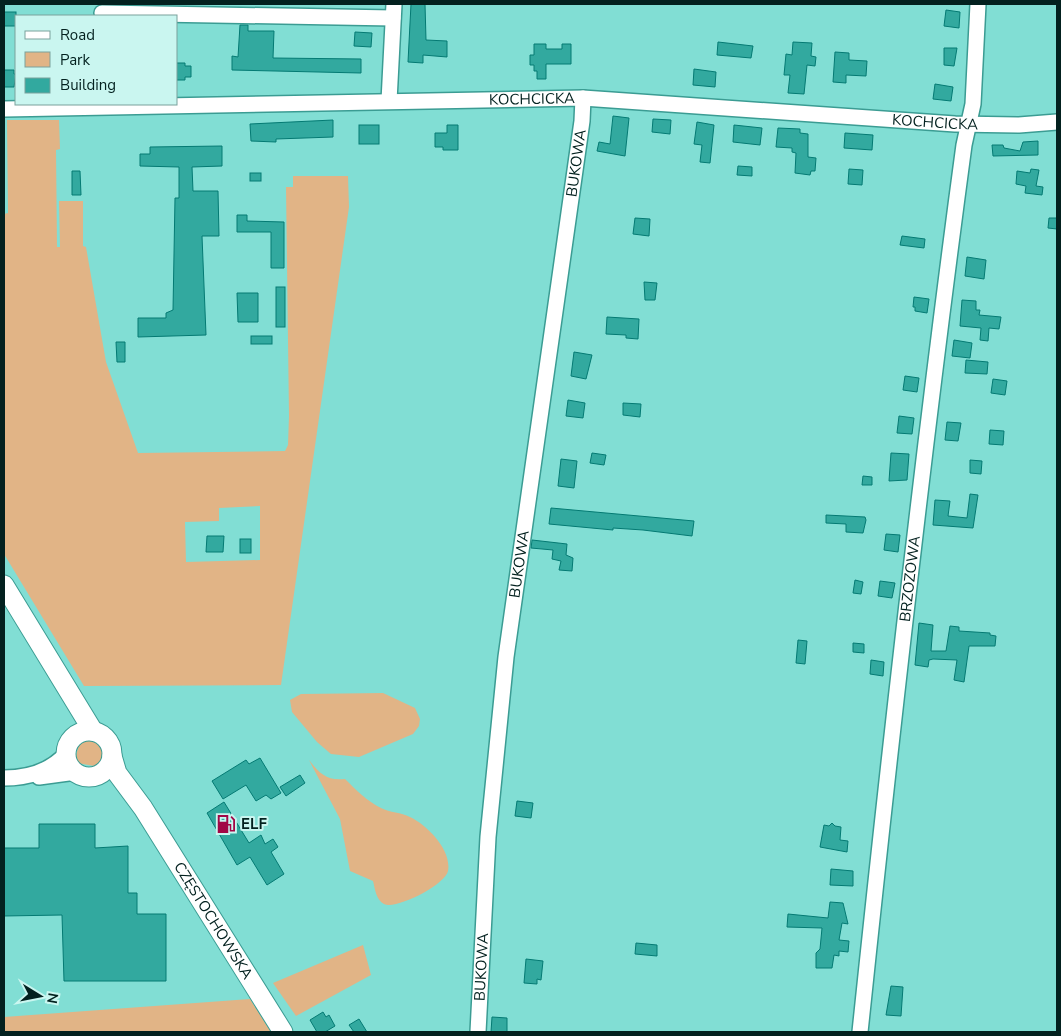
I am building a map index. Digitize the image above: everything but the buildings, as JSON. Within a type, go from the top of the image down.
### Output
[{"type":"main road","points":[[4,585],[60,676],[85,733]]},
{"type":"main road","points":[[85,733],[100,734],[109,743],[112,756],[106,769],[85,774],[69,764],[67,753],[69,743],[85,733]]},
{"type":"main road","name":"CZĘSTOCHOWSKA","points":[[112,756],[117,773],[143,808],[283,1032]]},
{"type":"main road","name":"CZĘSTOCHOWSKA","points":[[85,774],[116,787],[143,808]]},
{"type":"street","name":"BRZOZOWA","points":[[860,1032],[907,592],[936,355],[973,104],[978,4]]},
{"type":"street","points":[[102,11],[393,11],[389,101]]},
{"type":"street","name":"KOCHCICKA","points":[[178,105],[583,98],[969,125],[1057,122]]},
{"type":"street","name":"BUKOWA","points":[[478,1032],[488,837],[506,657],[582,121],[583,98]]},
{"type":"street","name":"KOCHCICKA","points":[[4,109],[156,105]]},
{"type":"street","points":[[9,778],[45,770],[57,764],[67,753]]},
{"type":"street","points":[[9,778],[85,774]]},
{"type":"green space","points":[[7,120],[59,120],[60,149],[56,150],[57,247],[60,247],[59,201],[83,201],[83,246],[86,247],[106,362],[138,453],[285,451],[288,445],[289,416],[286,187],[293,187],[293,176],[348,176],[349,207],[281,685],[84,686],[4,554],[4,214],[8,213]],"holes":[[[260,506],[260,560],[186,562],[185,522],[219,521],[219,508]]]},
{"type":"green space","points":[[383,693],[415,708],[420,719],[419,726],[413,734],[359,757],[331,754],[317,742],[292,712],[290,700],[301,694]]},
{"type":"green space","points":[[92,738],[101,743],[105,750],[105,758],[100,767],[77,763],[75,759],[80,741]]},
{"type":"green space","points":[[309,760],[324,776],[333,779],[345,779],[362,795],[384,810],[407,815],[431,832],[446,855],[448,871],[445,877],[430,889],[409,900],[390,905],[381,902],[376,894],[373,881],[350,871],[340,819]]},
{"type":"green space","points":[[363,945],[371,975],[296,1016],[273,983]]},
{"type":"green space","points":[[250,999],[271,1032],[4,1032],[4,1017]]},
{"type":"place","name":"ELF","points":[[226,824]]}]
